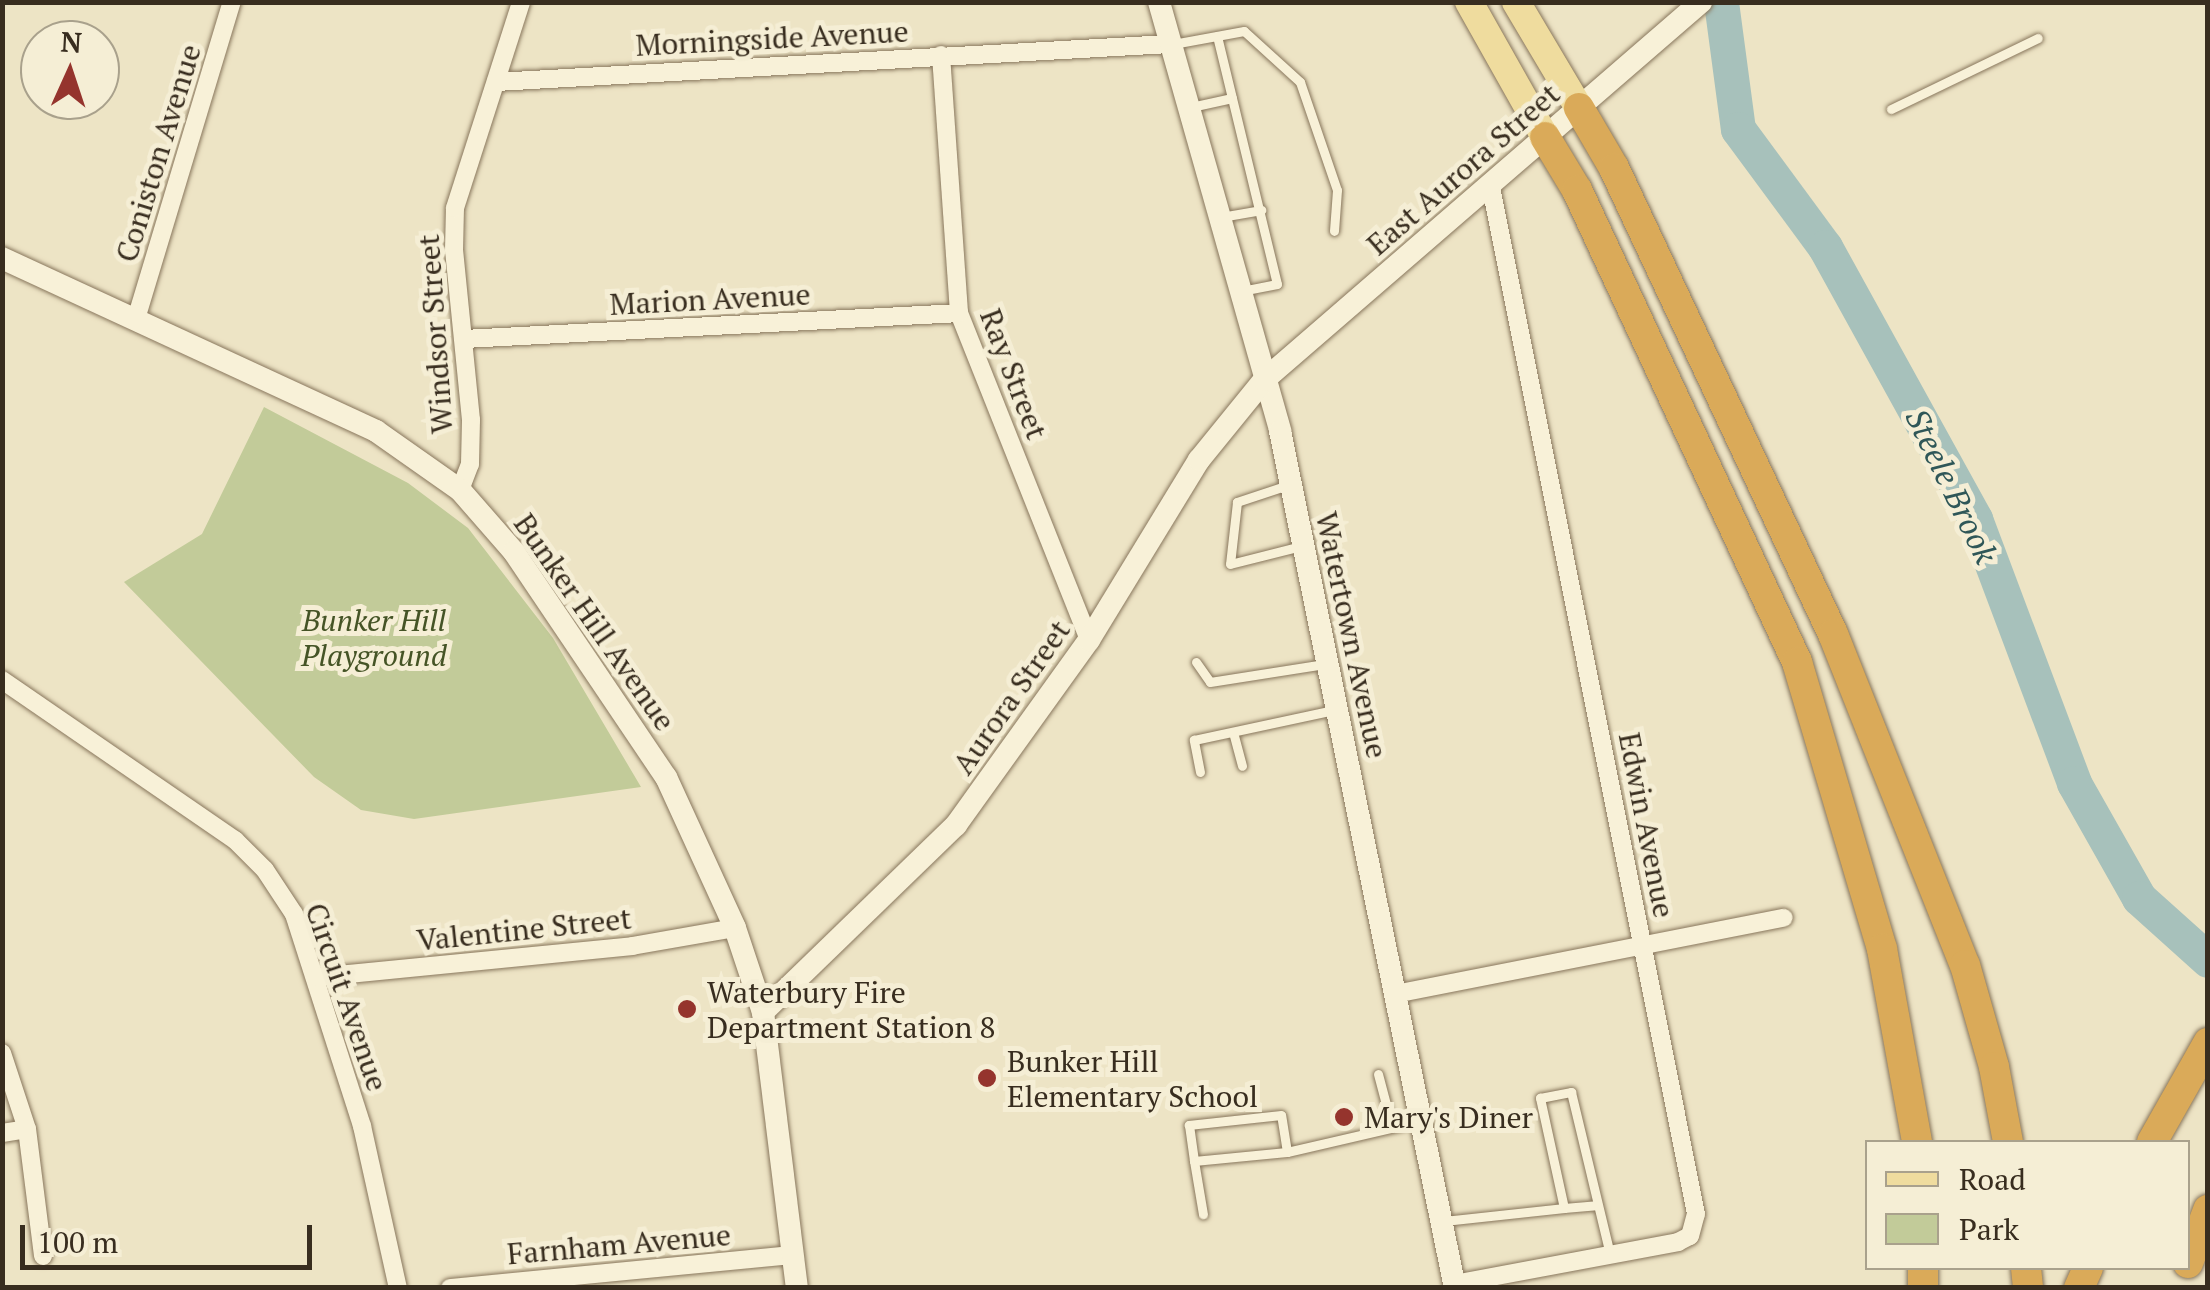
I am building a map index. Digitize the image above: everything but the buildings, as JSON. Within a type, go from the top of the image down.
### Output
[{"type":"highway","points":[[1578,108],[1614,168],[1833,634],[1965,965],[1994,1068],[2008,1140]]},
{"type":"highway","points":[[1545,137],[1578,190],[1797,662],[1882,949],[1917,1140]]},
{"type":"highway","points":[[2153,1140],[2208,1042]]},
{"type":"highway","points":[[2190,1257],[2208,1210]]},
{"type":"main road","name":"Watertown Avenue","points":[[1158,2],[1291,484],[1455,1286]]},
{"type":"main road","points":[[1469,2],[1545,137]]},
{"type":"main road","points":[[1516,2],[1578,108]]},
{"type":"main road","name":"East Aurora Street","points":[[1264,380],[1702,2]]},
{"type":"main road","name":"Bunker Hill Avenue","points":[[2,258],[376,431],[460,490],[514,552],[666,777],[735,928],[763,1012],[797,1288]]},
{"type":"main road","name":"Aurora Street","points":[[763,1012],[956,825],[1089,640],[1199,460],[1264,380]]},
{"type":"street","name":"Coniston Avenue","points":[[136,318],[232,2]]},
{"type":"street","name":"Windsor Street","points":[[460,490],[470,449],[454,251],[455,208],[521,2]]},
{"type":"street","name":"Morningside Avenue","points":[[496,82],[1170,44]]},
{"type":"street","name":"Ray Street","points":[[941,55],[959,314],[1089,640]]},
{"type":"street","name":"Edwin Avenue","points":[[1455,1286],[1678,1242],[1690,1236],[1696,1226],[1492,187]]},
{"type":"street","name":"Marion Avenue","points":[[464,339],[959,314]]},
{"type":"street","name":"Circuit Avenue","points":[[2,680],[236,840],[265,870],[294,914],[318,977],[362,1126],[398,1288]]},
{"type":"street","points":[[1395,994],[1784,918]]},
{"type":"street","name":"Valentine Street","points":[[318,977],[632,946],[735,928]]},
{"type":"street","points":[[2,1053],[26,1129],[44,1256]]},
{"type":"street","points":[[2,1133],[26,1129]]},
{"type":"street","name":"Farnham Avenue","points":[[450,1288],[792,1255]]},
{"type":"lane","points":[[1170,44],[1244,31],[1300,82],[1337,190],[1334,231]]},
{"type":"lane","points":[[1217,36],[1278,284],[1239,292]]},
{"type":"lane","points":[[1891,108],[2038,38]]},
{"type":"lane","points":[[1188,108],[1232,98]]},
{"type":"lane","points":[[1218,217],[1261,210]]},
{"type":"lane","points":[[1291,484],[1237,502],[1230,564],[1303,546]]},
{"type":"lane","points":[[1196,662],[1210,682],[1328,663]]},
{"type":"lane","points":[[1200,772],[1194,740],[1337,710]]},
{"type":"lane","points":[[1233,732],[1242,766]]},
{"type":"lane","points":[[1378,1074],[1392,1128]]},
{"type":"lane","points":[[1564,1208],[1540,1098],[1572,1092],[1610,1255]]},
{"type":"lane","points":[[1203,1214],[1189,1125],[1281,1115],[1287,1152]]},
{"type":"lane","points":[[1194,1162],[1287,1152],[1421,1121]]},
{"type":"lane","points":[[1442,1221],[1596,1204]]},
{"type":"green space","name":"Bunker Hill Playground","points":[[264,407],[408,483],[468,528],[553,638],[641,787],[414,819],[361,810],[314,777],[124,582],[202,534]]},
{"type":"waterway","name":"Steele Brook","points":[[1721,2],[1738,129],[1825,247],[1975,519],[2074,783],[2139,898],[2208,960]]},
{"type":"place","name":"Waterbury Fire Department Station 8","points":[[687,1009]]},
{"type":"place","name":"Bunker Hill Elementary School","points":[[987,1078]]},
{"type":"place","name":"Mary's Diner","points":[[1344,1117]]}]
